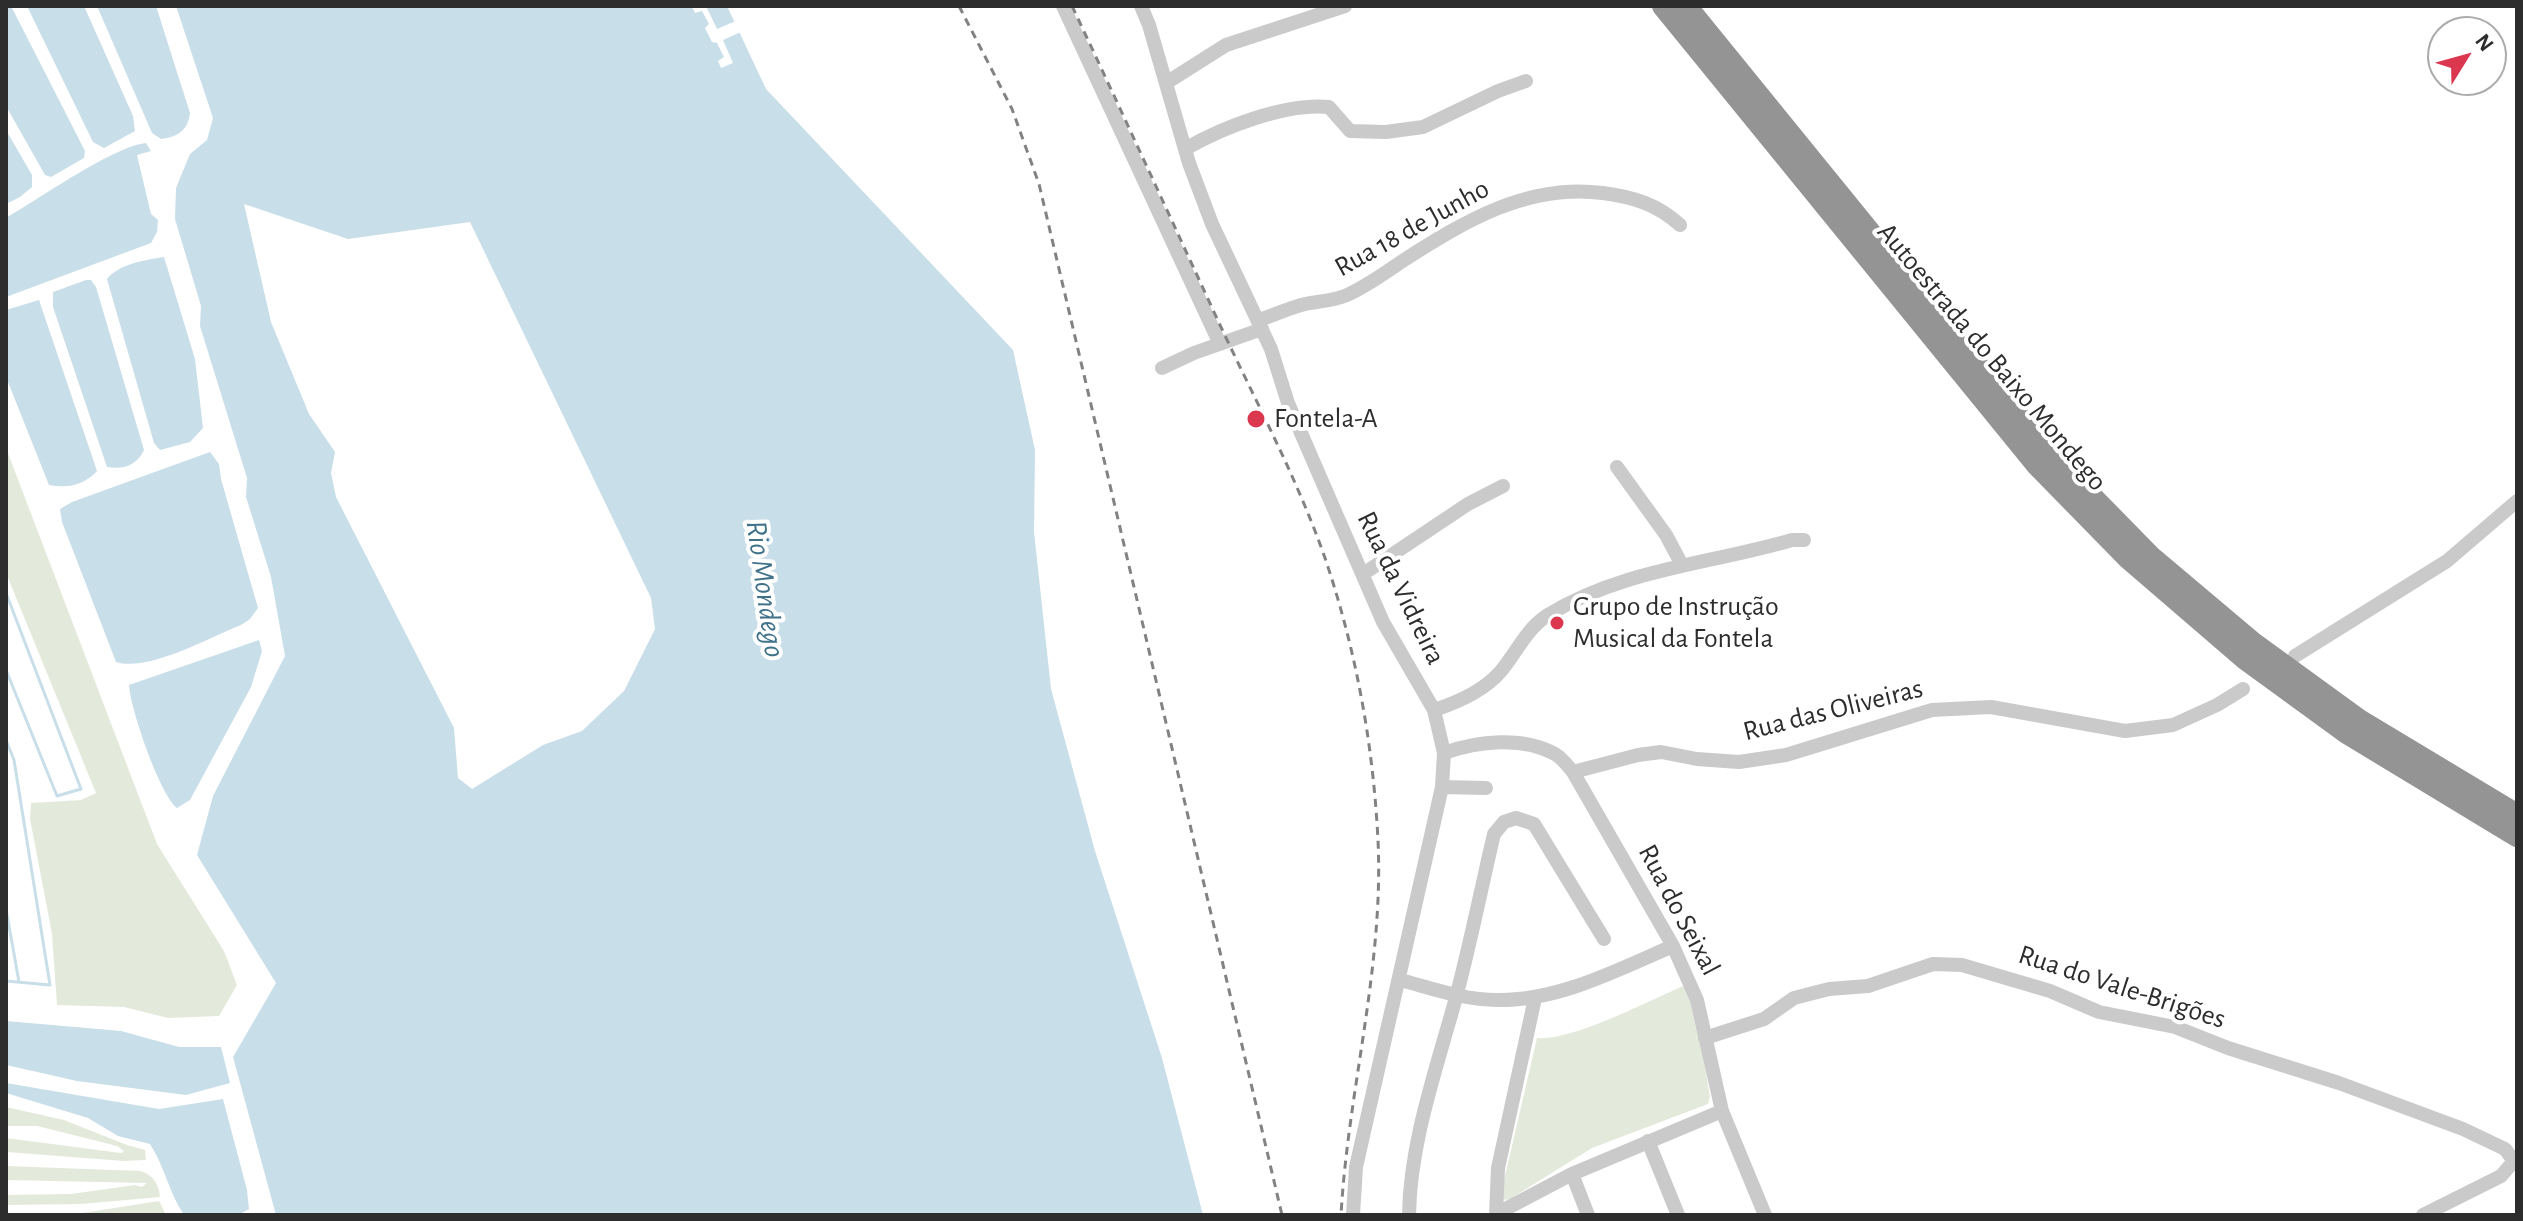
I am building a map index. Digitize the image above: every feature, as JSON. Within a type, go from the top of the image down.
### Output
[{"type":"highway","name":"Autoestrada do Baixo Mondego","points":[[1663,6],[2037,465],[2129,559],[2244,658],[2347,733],[2517,836]]},
{"type":"highway","name":"Autoestrada do Baixo Mondego","points":[[1686,6],[2050,454],[2151,557],[2253,643],[2359,720],[2517,815]]},
{"type":"street","points":[[1063,6],[1220,344]]},
{"type":"street","name":"Rua da Vidreira","points":[[1141,6],[1185,149],[1212,224],[1271,349],[1288,403],[1383,622],[1434,710],[1444,753],[1442,787],[1356,1167],[1353,1215]]},
{"type":"street","points":[[1166,83],[1226,45],[1345,6]]},
{"type":"street","points":[[1185,149],[1219,130],[1308,105],[1329,107],[1350,131],[1386,132],[1423,127],[1526,81]]},
{"type":"street","name":"Rua 18 de Junho","points":[[1162,368],[1304,304],[1344,297],[1441,237],[1494,209],[1534,195],[1558,190],[1621,195],[1664,211],[1680,225]]},
{"type":"street","points":[[1617,467],[1666,535],[1682,565]]},
{"type":"street","points":[[1363,574],[1468,504],[1503,486]]},
{"type":"street","points":[[2295,656],[2447,561],[2487,530],[2517,501]]},
{"type":"street","points":[[1434,710],[1465,700],[1501,671],[1535,625],[1580,598],[1682,565],[1792,540],[1804,540]]},
{"type":"street","name":"Rua das Oliveiras","points":[[1573,772],[1661,752],[1739,762],[1786,755],[1932,710],[1991,707],[2125,731],[2173,725],[2243,689]]},
{"type":"street","points":[[1444,753],[1477,744],[1527,743],[1557,755],[1573,772]]},
{"type":"street","name":"Rua do Seixal","points":[[1573,772],[1673,946],[1697,1000],[1722,1111],[1765,1215]]},
{"type":"street","points":[[1442,787],[1486,788]]},
{"type":"street","points":[[1409,1215],[1411,1179],[1430,1092],[1457,996],[1494,834],[1500,825],[1508,819],[1526,819],[1537,828],[1604,939]]},
{"type":"street","points":[[1400,980],[1457,996],[1495,1001],[1535,998],[1595,979],[1673,946]]},
{"type":"street","name":"Rua do Vale-Brigões","points":[[1705,1038],[1764,1019],[1794,998],[1829,989],[1868,986],[1933,964],[1962,965],[2050,991],[2099,1012],[2175,1027],[2228,1048],[2339,1083],[2463,1129],[2505,1149],[2514,1161],[2501,1176],[2423,1215]]},
{"type":"street","points":[[1496,1214],[1498,1168],[1535,998]]},
{"type":"street","points":[[1496,1214],[1572,1174],[1722,1111]]},
{"type":"street","points":[[1648,1141],[1678,1215]]},
{"type":"street","points":[[1572,1174],[1588,1215]]},
{"type":"green space","points":[[6,448],[157,844],[224,951],[237,985],[219,1016],[168,1018],[124,1007],[57,1005],[52,934],[30,819],[31,803],[81,800],[96,793],[6,573]]},
{"type":"green space","points":[[1683,986],[1696,1011],[1710,1097],[1708,1104],[1592,1148],[1504,1200],[1501,1193],[1537,1038],[1590,1027]]},
{"type":"green space","points":[[6,1107],[64,1120],[145,1150],[146,1160],[6,1152],[6,1138],[124,1151],[117,1146],[37,1126],[6,1126]]},
{"type":"green space","points":[[6,1166],[141,1171],[155,1181],[160,1197],[82,1204],[6,1205],[6,1195],[71,1194],[135,1185],[142,1187],[147,1183],[6,1180]]},
{"type":"green space","points":[[159,1201],[166,1215],[70,1215]]},
{"type":"water","points":[[6,6],[11,6],[85,151],[84,158],[51,177],[45,175],[6,106]]},
{"type":"water","points":[[27,6],[84,6],[133,116],[135,131],[104,148],[93,142]]},
{"type":"water","points":[[97,6],[156,6],[190,113],[187,124],[177,134],[161,139],[152,133]]},
{"type":"water","name":"Rio Mondego","points":[[176,6],[727,6],[766,89],[1013,350],[1035,450],[1034,532],[1051,689],[1095,851],[1162,1058],[1203,1215],[276,1215],[233,1057],[276,983],[197,855],[213,796],[285,656],[271,577],[246,497],[247,478],[200,326],[201,306],[175,219],[176,188],[190,154],[207,140],[213,118]],"holes":[[[244,204],[348,239],[470,222],[651,598],[655,629],[624,691],[582,731],[543,745],[472,789],[458,778],[454,728],[336,497],[331,473],[335,452],[309,414],[271,322]]]},
{"type":"water","points":[[6,130],[32,175],[32,187],[6,204]]},
{"type":"water","points":[[146,143],[151,151],[137,155],[151,214],[158,220],[157,232],[151,243],[6,297],[6,218],[95,163]]},
{"type":"water","points":[[164,257],[195,359],[203,428],[190,442],[160,450],[154,443],[107,279],[125,266]]},
{"type":"water","points":[[91,280],[96,287],[144,450],[134,463],[119,468],[107,467],[53,307],[53,292]]},
{"type":"water","points":[[39,300],[97,471],[81,483],[69,486],[49,485],[6,377],[6,310]]},
{"type":"water","points":[[210,452],[219,464],[258,608],[241,625],[178,652],[145,662],[116,662],[62,522],[60,509]]},
{"type":"water","points":[[259,640],[262,651],[251,687],[190,800],[177,808],[162,787],[147,750],[129,685]]},
{"type":"water","points":[[6,1021],[121,1031],[179,1047],[221,1047],[230,1083],[186,1095],[77,1081],[6,1065]]},
{"type":"water","points":[[6,1083],[159,1109],[223,1099],[247,1190],[249,1209],[238,1215],[184,1215],[150,1144],[118,1136],[88,1118],[6,1093]]},
{"type":"pier","points":[[706,6],[717,29],[738,20],[743,31],[723,40],[733,63],[721,68],[718,61],[724,57],[705,28],[709,24],[702,11],[695,13],[692,7]]},
{"type":"waterway","points":[[6,593],[81,789],[57,796],[6,670]]},
{"type":"waterway","points":[[6,740],[14,760],[50,985],[6,981]]},
{"type":"waterway","points":[[6,909],[19,982]]},
{"type":"railway","points":[[959,6],[1012,109],[1039,184],[1282,1215]]},
{"type":"railway","points":[[1072,6],[1302,499],[1325,558],[1354,662],[1372,768],[1378,887],[1371,982],[1341,1215]]},
{"type":"place","name":"Fontela-A","points":[[1256,419]]},
{"type":"place","name":"Grupo de Instrução Musical da Fontela","points":[[1557,623]]}]
